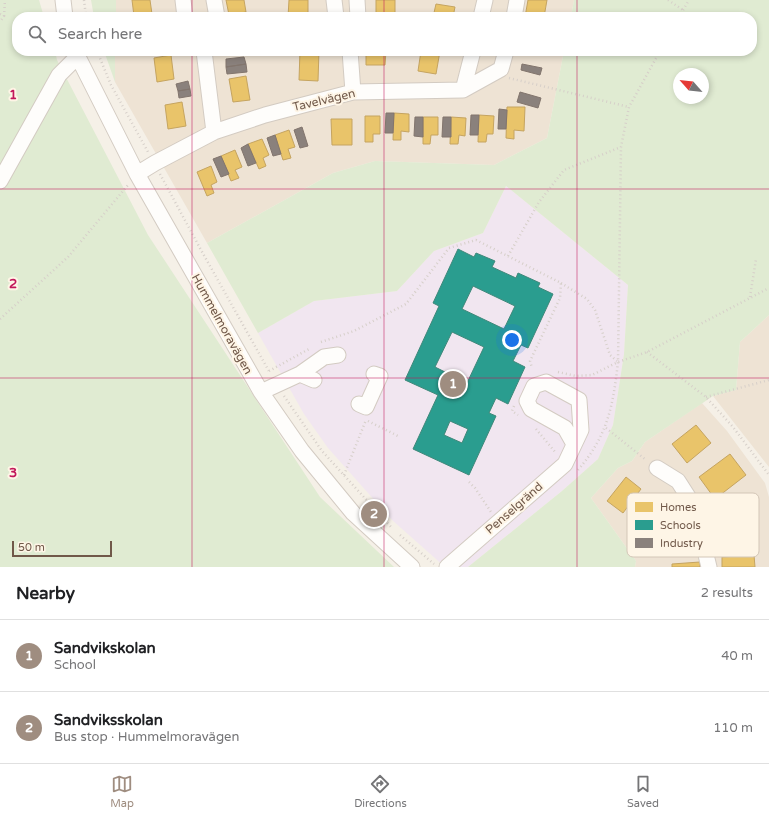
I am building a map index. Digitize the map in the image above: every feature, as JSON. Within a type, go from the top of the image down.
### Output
[{"type":"street","points":[[63,0],[64,12]]},
{"type":"street","points":[[183,0],[184,12]]},
{"type":"street","points":[[214,0],[216,12]]},
{"type":"street","points":[[334,0],[335,12]]},
{"type":"street","points":[[357,0],[358,12]]},
{"type":"street","points":[[482,12],[485,0]]},
{"type":"street","points":[[515,12],[518,0]]},
{"type":"street","points":[[0,180],[59,75],[74,56]]},
{"type":"street","name":"Hummelmoravägen","points":[[77,56],[138,174],[261,392],[302,451],[353,513],[412,567]]},
{"type":"street","points":[[205,56],[214,132]]},
{"type":"street","points":[[350,56],[353,92]]},
{"type":"street","points":[[463,90],[472,56]]},
{"type":"street","points":[[501,70],[505,56]]},
{"type":"street","name":"Tavelvägen","points":[[138,174],[155,163],[214,132],[265,114],[353,92],[463,90],[501,70]]},
{"type":"street","points":[[261,392],[277,386],[300,374],[324,357],[338,355]]},
{"type":"street","points":[[300,374],[314,380]]},
{"type":"street","points":[[363,410],[380,376],[374,374]]},
{"type":"street","name":"Penselgränd","points":[[447,567],[565,464],[574,444]]},
{"type":"street","points":[[657,468],[678,481],[686,493]]},
{"type":"street","points":[[707,557],[709,567]]},
{"type":"path","points":[[0,22],[4,16],[5,0]]},
{"type":"path","points":[[84,0],[85,12]]},
{"type":"path","points":[[668,0],[683,10],[689,0]]},
{"type":"path","points":[[0,14],[4,16]]},
{"type":"path","points":[[99,56],[111,85],[155,163],[200,250],[277,386],[322,451],[393,529]]},
{"type":"path","points":[[618,362],[621,147],[629,107],[657,56]]},
{"type":"path","points":[[501,70],[510,80],[629,107]]},
{"type":"path","points":[[508,256],[538,202],[564,170],[621,147]]},
{"type":"path","points":[[0,319],[68,256],[138,174]]},
{"type":"path","points":[[269,371],[328,339],[354,331],[406,304],[449,248],[476,240],[561,283],[586,299],[595,310],[610,355],[618,362]]},
{"type":"path","points":[[750,298],[756,259]]},
{"type":"path","points":[[528,375],[532,368],[530,361],[560,298],[561,283]]},
{"type":"path","points":[[554,371],[576,376],[592,374],[618,362],[647,352],[769,288]]},
{"type":"path","points":[[647,352],[706,397],[733,427],[769,475]]},
{"type":"path","points":[[532,368],[539,369]]},
{"type":"path","points":[[706,397],[769,380]]},
{"type":"path","points":[[515,404],[512,411],[524,420]]},
{"type":"path","points":[[344,475],[363,410],[400,437]]},
{"type":"path","points":[[530,424],[541,433],[565,464]]},
{"type":"path","points":[[606,428],[657,468]]},
{"type":"path","points":[[469,482],[475,488],[497,522]]},
{"type":"path","points":[[399,534],[438,567]]},
{"type":"shaded area","points":[[116,0],[574,0],[572,12],[116,12]]},
{"type":"shaded area","points":[[115,56],[563,56],[547,138],[494,165],[375,161],[333,173],[207,243],[115,82]]},
{"type":"shaded area","points":[[506,186],[628,285],[624,354],[613,425],[598,459],[562,491],[468,567],[445,567],[392,520],[328,448],[304,414],[258,333],[314,301],[397,291],[434,251],[483,233]]},
{"type":"shaded area","points":[[769,315],[769,467],[713,396],[736,390],[740,342]]},
{"type":"shaded area","points":[[702,403],[727,431],[765,483],[769,497],[769,567],[635,567],[636,561],[633,557],[759,557],[759,493],[627,493],[627,548],[591,498],[618,468],[632,461],[645,442]]},
{"type":"green space","points":[[0,0],[39,0],[43,12],[12,12],[12,56],[56,56],[148,235],[320,497],[394,567],[0,567]]},
{"type":"green space","points":[[91,0],[116,0],[116,12],[93,12]]},
{"type":"green space","points":[[574,0],[769,0],[769,315],[740,342],[736,390],[713,396],[645,442],[632,461],[618,468],[591,498],[627,548],[627,557],[633,557],[636,561],[635,567],[468,567],[562,491],[598,459],[613,425],[624,354],[628,285],[506,186],[483,233],[434,251],[397,291],[314,301],[258,333],[207,243],[333,173],[375,161],[494,165],[547,138],[563,56],[757,56],[757,12],[572,12]]},
{"type":"green space","points":[[106,56],[115,56],[115,82]]},
{"type":"building: Homes","points":[[132,0],[150,0],[152,12],[134,12]]},
{"type":"building: Homes","points":[[226,0],[244,0],[246,12],[228,12]]},
{"type":"building: Homes","points":[[289,0],[308,0],[308,12],[288,12]]},
{"type":"building: Homes","points":[[376,0],[395,0],[395,12],[376,12]]},
{"type":"building: Homes","points":[[528,0],[547,0],[545,12],[526,12]]},
{"type":"building: Homes","points":[[436,4],[455,7],[454,12],[434,12]]},
{"type":"building: Homes","points":[[171,56],[174,79],[157,82],[154,58]]},
{"type":"building: Homes","points":[[300,56],[319,56],[318,81],[299,80]]},
{"type":"building: Homes","points":[[366,56],[386,56],[385,65],[366,65]]},
{"type":"building: Homes","points":[[420,56],[439,56],[436,74],[418,71]]},
{"type":"building: Homes","points":[[246,76],[250,100],[233,102],[229,79]]},
{"type":"building: Homes","points":[[182,102],[186,126],[168,129],[165,105]]},
{"type":"building: Homes","points":[[507,107],[525,107],[524,131],[514,130],[514,139],[506,138]]},
{"type":"building: Homes","points":[[394,113],[409,114],[409,132],[401,131],[401,140],[393,140]]},
{"type":"building: Homes","points":[[479,115],[494,116],[493,134],[487,134],[486,142],[478,142]]},
{"type":"building: Homes","points":[[365,116],[380,116],[380,134],[373,134],[373,142],[365,142]]},
{"type":"building: Homes","points":[[423,117],[438,117],[438,135],[431,135],[430,144],[423,144]]},
{"type":"building: Homes","points":[[451,117],[466,118],[465,136],[459,135],[458,144],[450,144]]},
{"type":"building: Homes","points":[[331,119],[352,119],[352,145],[332,145]]},
{"type":"building: Homes","points":[[289,130],[295,147],[288,149],[291,158],[283,160],[275,135]]},
{"type":"building: Homes","points":[[262,139],[269,155],[263,158],[266,166],[259,169],[248,144]]},
{"type":"building: Homes","points":[[235,150],[242,167],[235,170],[239,178],[231,181],[221,156]]},
{"type":"building: Homes","points":[[211,166],[217,182],[211,185],[214,193],[207,196],[197,172]]},
{"type":"building: Homes","points":[[696,425],[711,443],[687,463],[672,444]]},
{"type":"building: Homes","points":[[730,454],[746,475],[723,493],[711,493],[699,477]]},
{"type":"building: Homes","points":[[626,477],[641,489],[638,493],[627,493],[627,508],[623,513],[607,501]]},
{"type":"building: Homes","points":[[722,557],[754,557],[755,567],[722,567]]},
{"type":"building: Homes","points":[[700,562],[700,567],[672,567],[672,564]]},
{"type":"building: Schools","points":[[458,249],[474,257],[476,253],[495,261],[492,267],[516,278],[518,273],[540,283],[538,287],[553,294],[528,348],[521,345],[513,361],[525,367],[508,404],[496,398],[489,413],[496,416],[469,475],[413,449],[438,395],[405,380],[439,306],[433,303]],"holes":[[[473,286],[515,306],[504,329],[462,309]],[[452,332],[484,347],[467,383],[435,367]],[[450,421],[468,429],[462,443],[444,435]]]},
{"type":"building: Industry","points":[[244,57],[246,64],[226,67],[226,59]]},
{"type":"building: Industry","points":[[246,64],[247,72],[227,74],[226,67]]},
{"type":"building: Industry","points":[[522,64],[542,68],[540,75],[521,70]]},
{"type":"building: Industry","points":[[188,81],[190,89],[178,91],[176,84]]},
{"type":"building: Industry","points":[[190,89],[191,96],[179,98],[178,91]]},
{"type":"building: Industry","points":[[520,92],[541,98],[538,108],[517,102]]},
{"type":"building: Industry","points":[[499,109],[507,110],[506,129],[498,129]]},
{"type":"building: Industry","points":[[386,113],[394,113],[393,133],[385,133]]},
{"type":"building: Industry","points":[[471,115],[479,115],[478,135],[470,135]]},
{"type":"building: Industry","points":[[415,117],[423,117],[423,137],[414,136]]},
{"type":"building: Industry","points":[[443,117],[451,117],[451,137],[442,137]]},
{"type":"building: Industry","points":[[302,127],[308,146],[300,148],[294,130]]},
{"type":"building: Industry","points":[[275,135],[281,154],[273,156],[267,138]]},
{"type":"building: Industry","points":[[248,144],[256,163],[248,166],[241,148]]},
{"type":"building: Industry","points":[[221,156],[229,174],[221,177],[213,159]]},
{"type":"place","name":"Sandvikskolan","points":[[453,384]]},
{"type":"place","name":"Sandviksskolan","points":[[374,514]]}]
